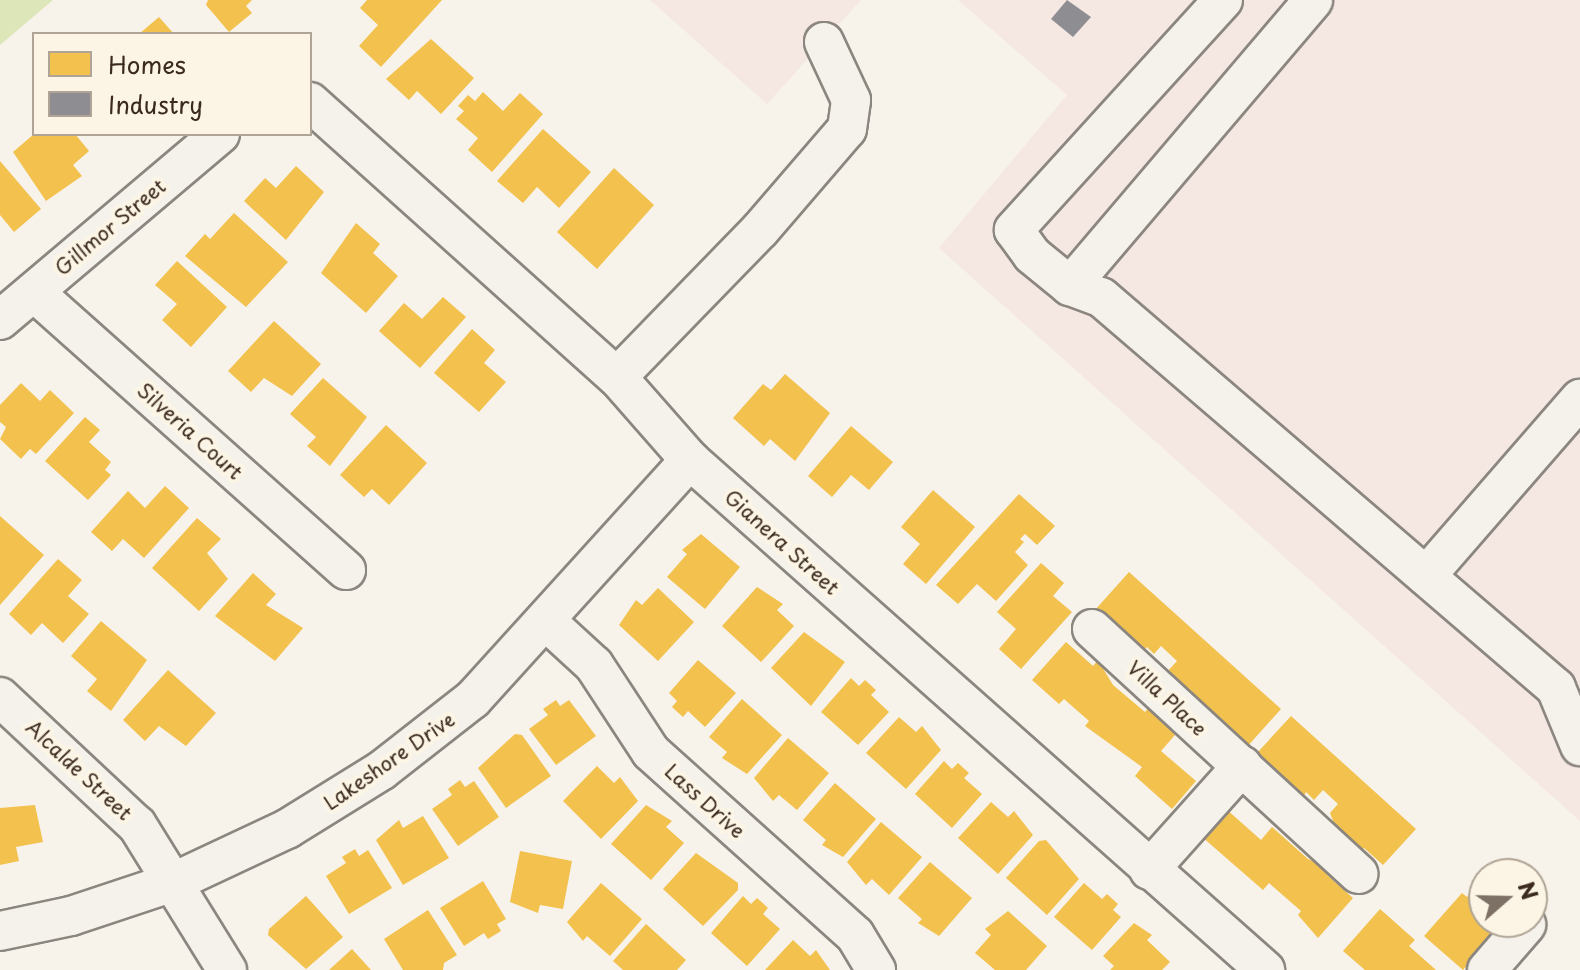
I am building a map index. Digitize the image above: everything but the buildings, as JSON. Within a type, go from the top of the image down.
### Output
[{"type":"street","points":[[1223,0],[1014,230],[1032,255],[1070,286],[1101,297],[1556,688],[1579,735]]},
{"type":"street","points":[[1070,286],[1313,0]]},
{"type":"street","points":[[617,377],[760,230],[847,129],[851,100],[824,42]]},
{"type":"street","name":"Gianera Street","points":[[312,104],[617,377],[690,460],[1265,970]]},
{"type":"street","name":"Gillmor Street","points":[[0,320],[218,136]]},
{"type":"street","name":"Silveria Court","points":[[34,292],[346,570]]},
{"type":"street","points":[[1426,576],[1580,399]]},
{"type":"street","name":"Lakeshore Drive","points":[[0,931],[71,916],[176,881],[287,829],[382,770],[473,699],[690,460]]},
{"type":"street","name":"Lass Drive","points":[[546,621],[594,665],[651,752],[855,935],[876,970]]},
{"type":"street","name":"Villa Place","points":[[1092,629],[1358,874]]},
{"type":"street","name":"Alcalde Street","points":[[0,697],[119,804],[176,881],[227,970]]},
{"type":"street","points":[[1149,870],[1242,766]]},
{"type":"street","points":[[1487,970],[1515,938]]},
{"type":"shaded area","points":[[650,0],[861,0],[767,104]]},
{"type":"shaded area","points":[[958,0],[1580,0],[1580,821],[939,248],[1067,95]]},
{"type":"green space","points":[[0,0],[53,0],[0,45]]}]
